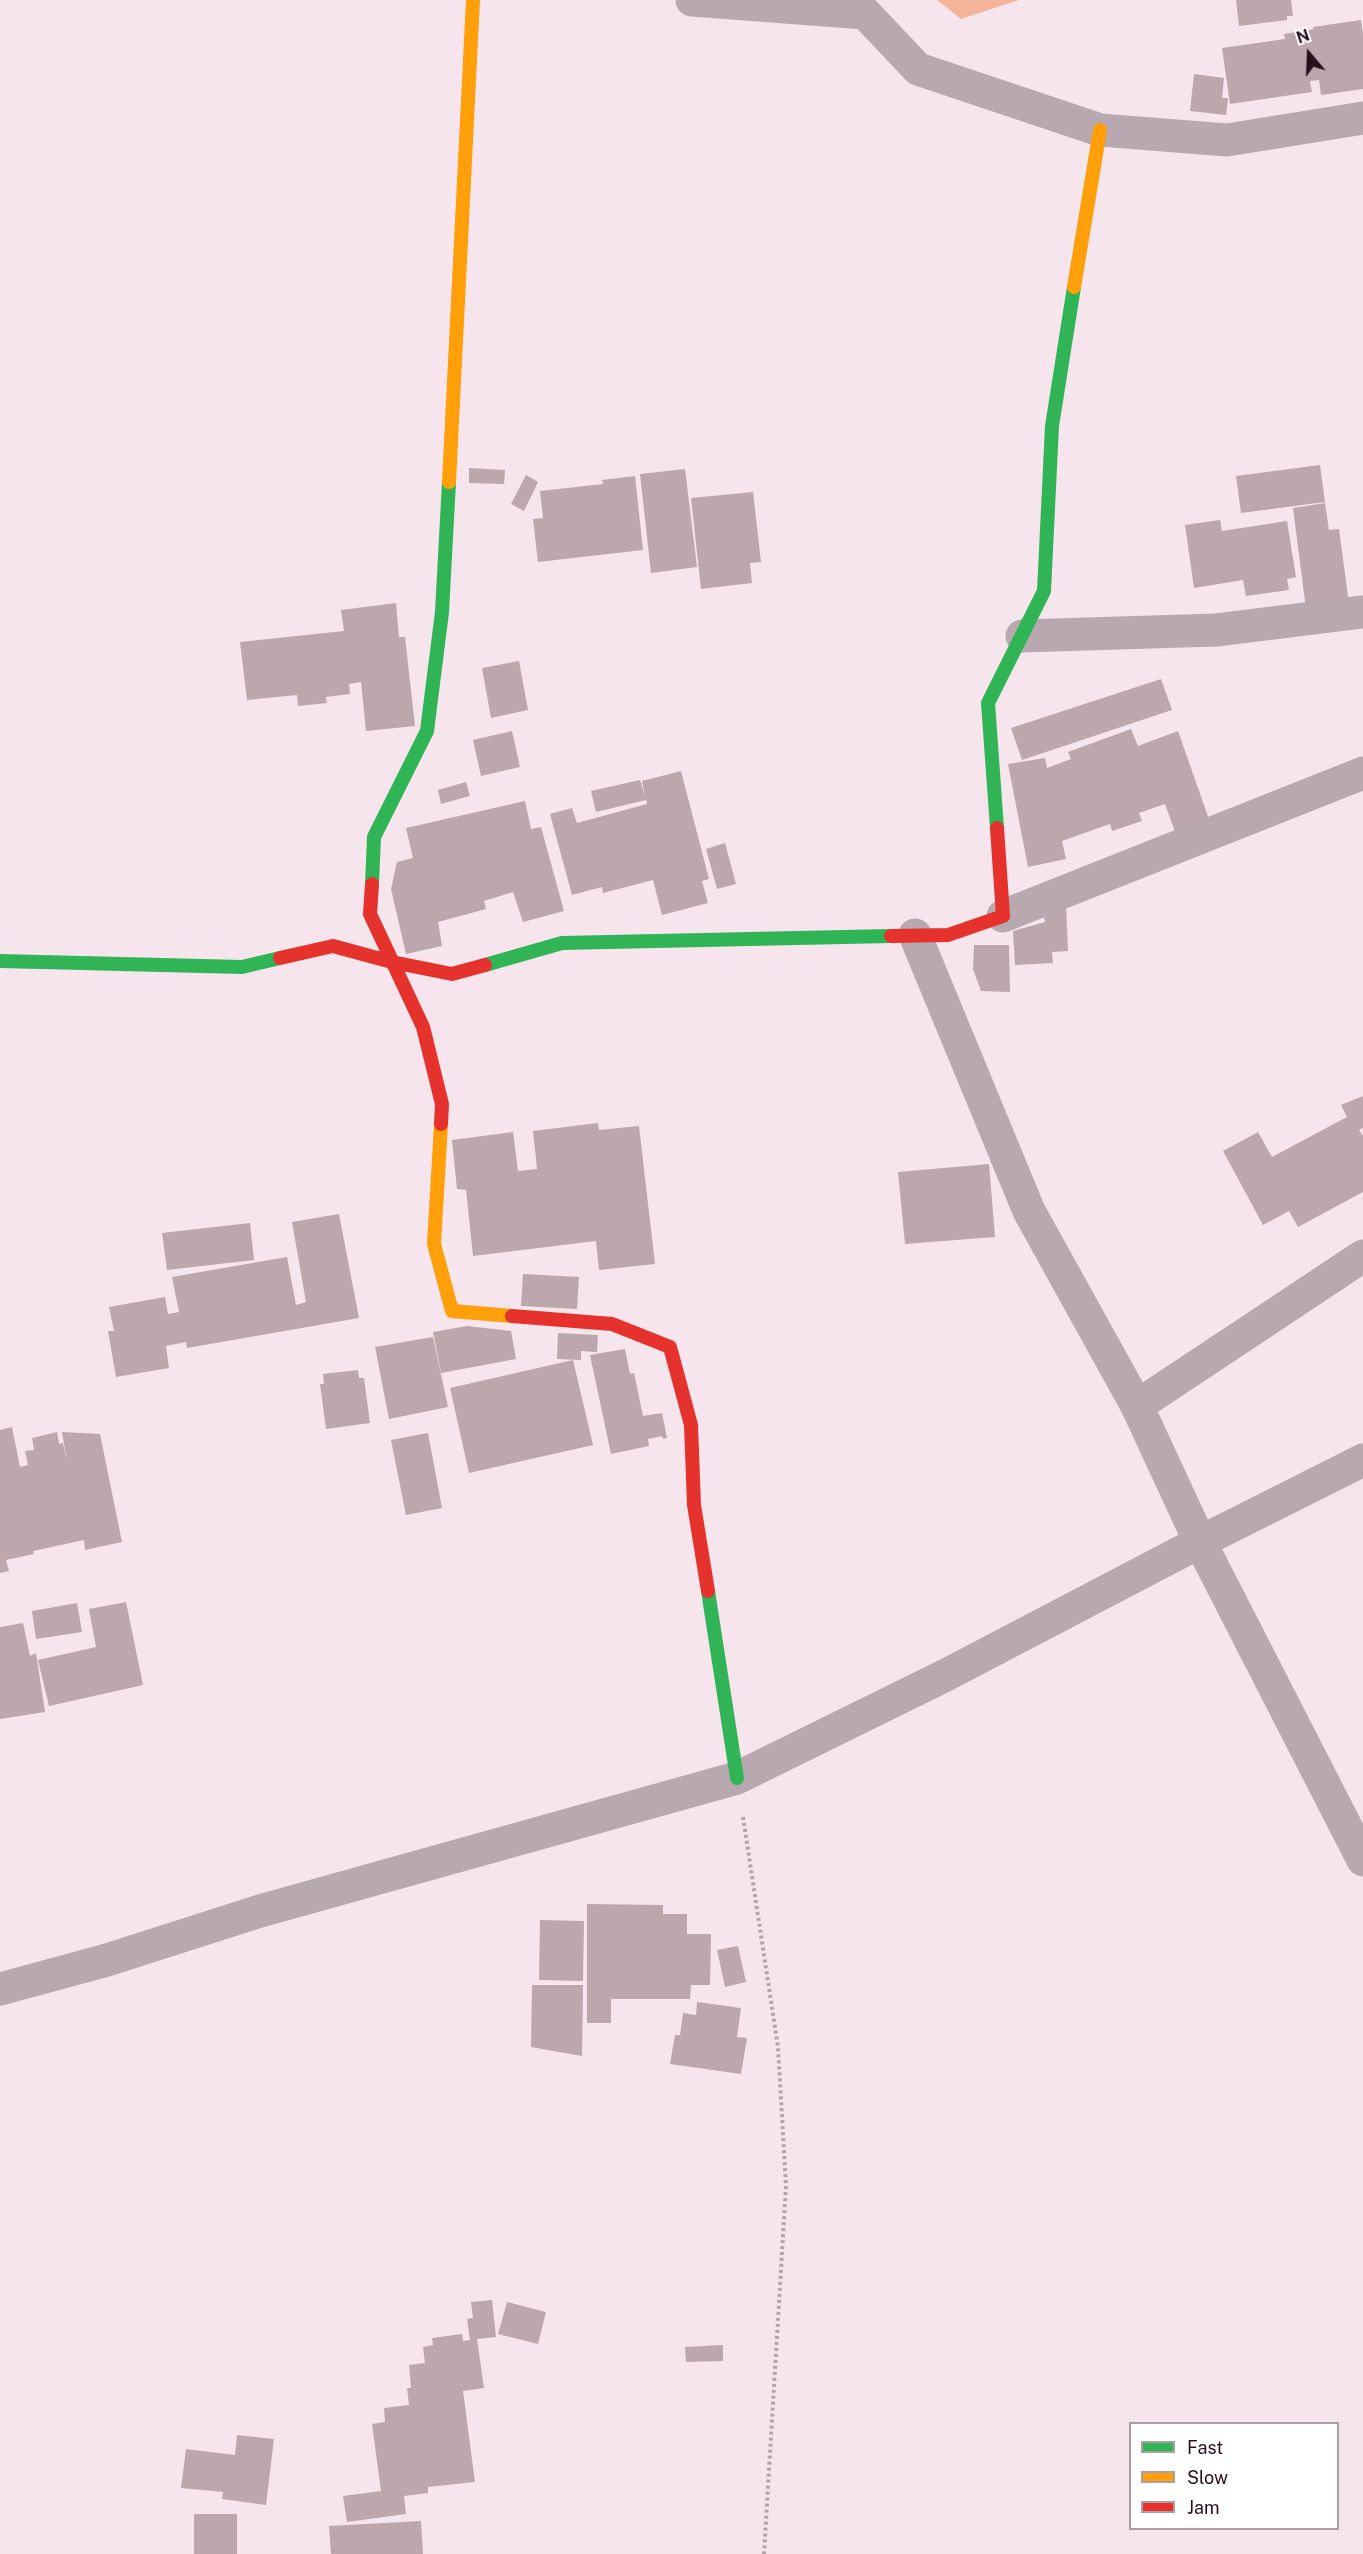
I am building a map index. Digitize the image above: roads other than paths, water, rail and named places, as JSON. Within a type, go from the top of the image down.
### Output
[{"type":"street","points":[[473,0],[442,612],[427,731],[374,837],[370,914],[423,1027],[442,1104],[434,1244],[452,1311],[612,1324],[670,1347],[691,1425],[694,1505],[736,1778]]},
{"type":"street","points":[[692,0],[866,13],[918,69],[1100,130],[1227,140],[1363,118]]},
{"type":"street","points":[[1003,916],[988,704],[1044,591],[1052,426],[1100,130]]},
{"type":"street","points":[[1022,636],[1216,630],[1363,612]]},
{"type":"street","points":[[0,961],[242,967],[333,946],[392,962],[452,974],[562,943],[948,935],[1003,916],[1363,773]]},
{"type":"street","points":[[915,935],[1029,1211],[1137,1406],[1200,1542],[1363,1860]]},
{"type":"street","points":[[1137,1406],[1363,1256]]},
{"type":"street","points":[[0,1989],[107,1960],[260,1911],[736,1778],[946,1675],[1200,1542],[1363,1460]]}]
